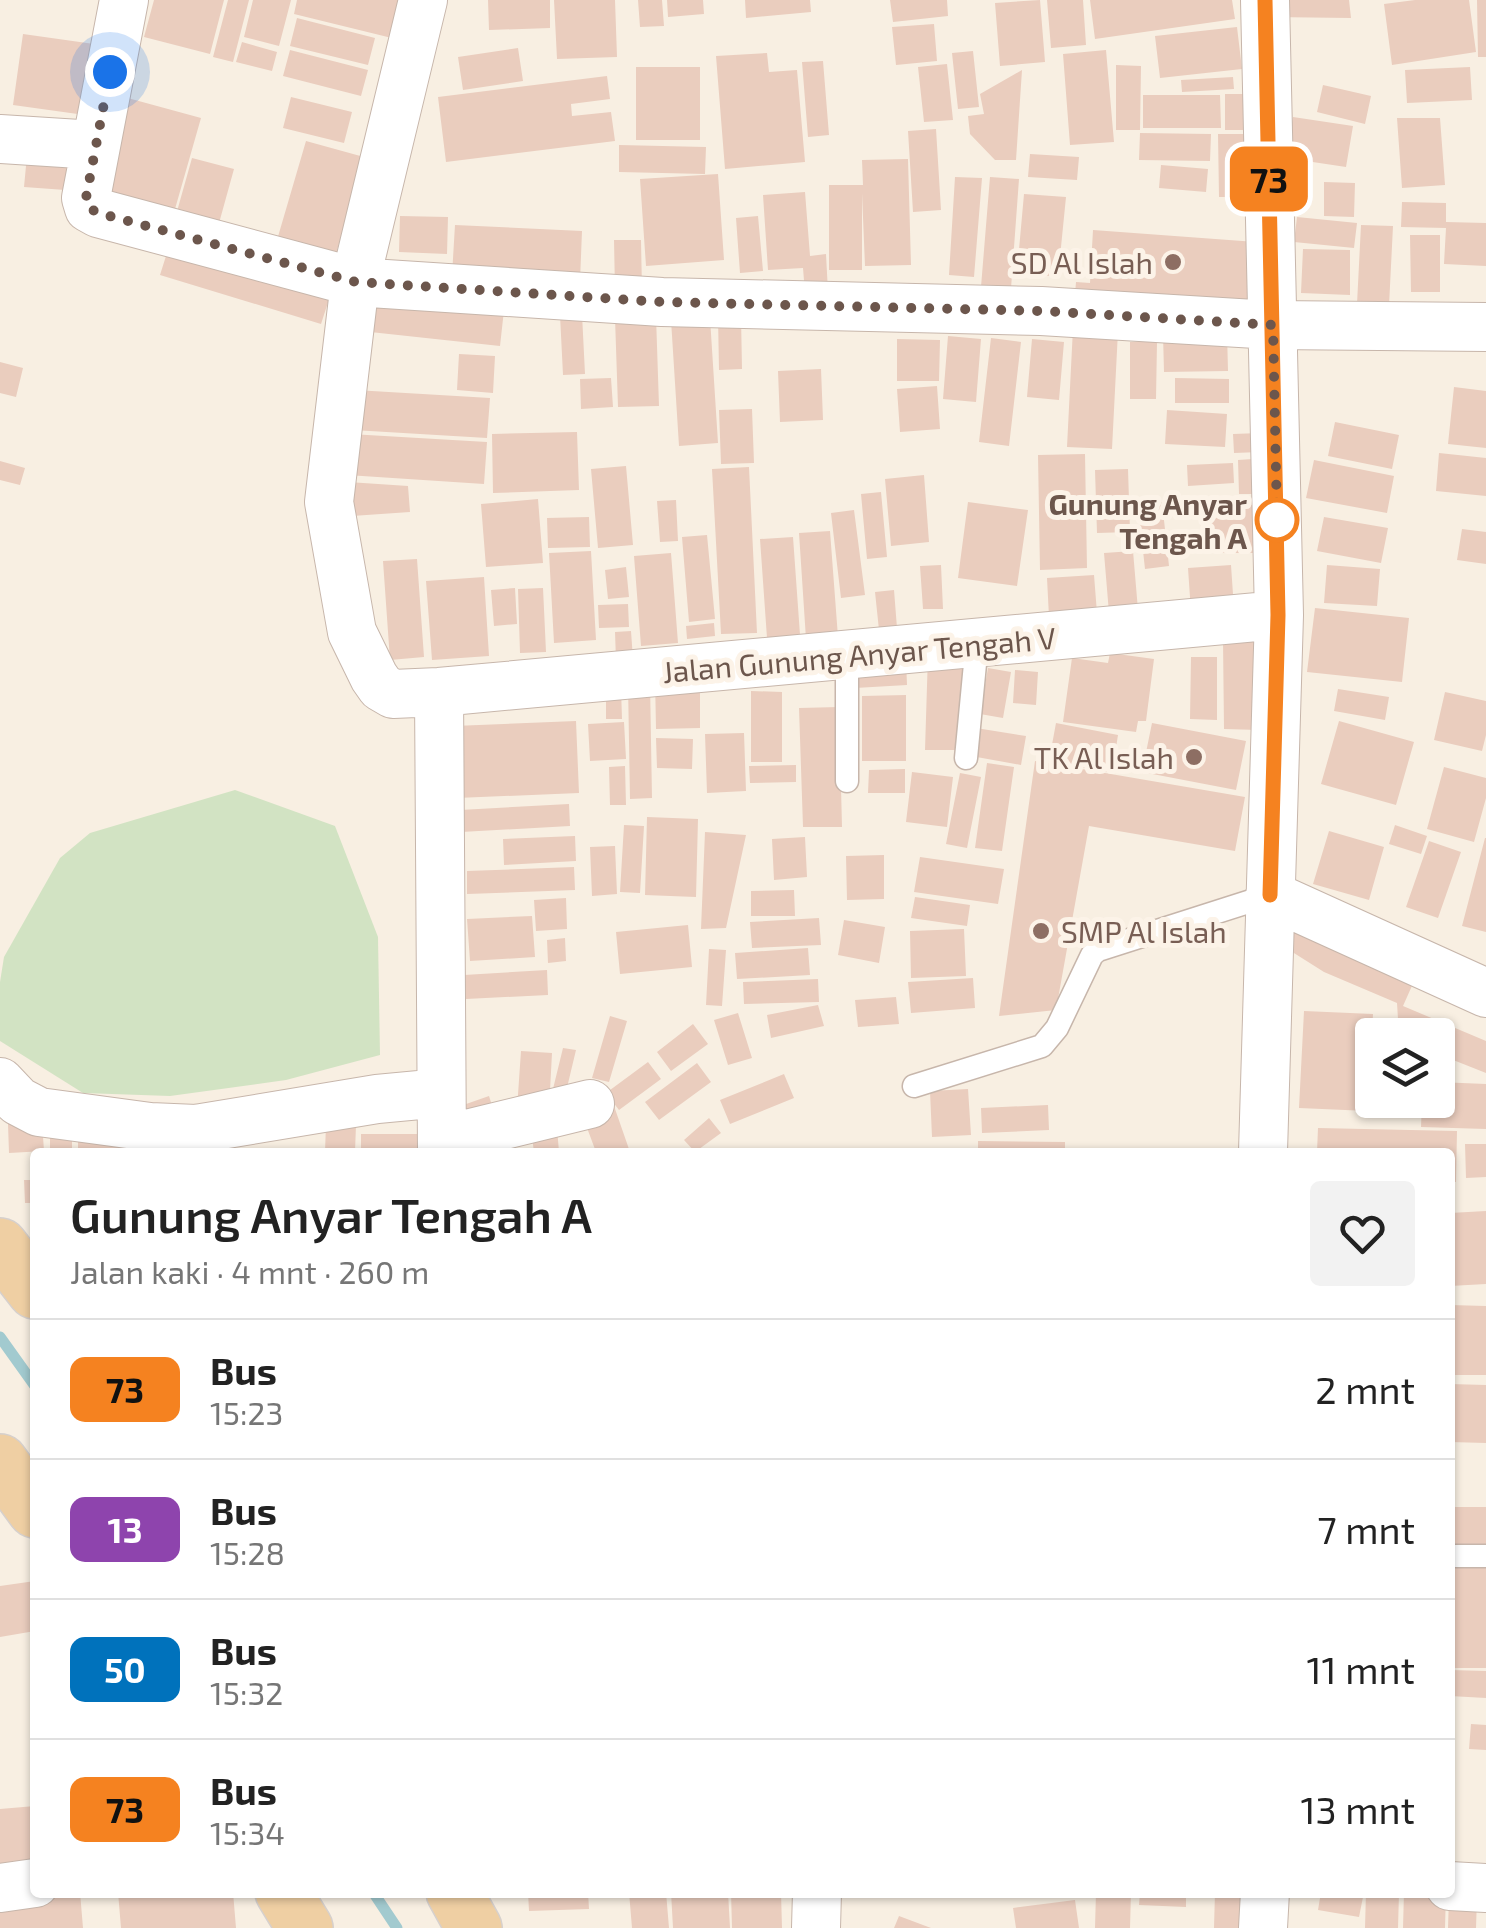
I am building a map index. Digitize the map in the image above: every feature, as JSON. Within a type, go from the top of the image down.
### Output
[{"type":"main road","points":[[0,1246],[30,1285]]},
{"type":"main road","points":[[0,1462],[30,1503]]},
{"type":"main road","points":[[287,1898],[305,1928]]},
{"type":"main road","points":[[457,1898],[474,1928]]},
{"type":"street","points":[[124,0],[86,198],[89,208],[356,282],[662,302],[1042,311],[1273,325],[1486,326]]},
{"type":"street","points":[[356,282],[423,0]]},
{"type":"street","points":[[1263,1148],[1278,615],[1265,0]]},
{"type":"street","points":[[0,139],[96,145]]},
{"type":"street","name":"Jalan Gunung Anyar Tengah V","points":[[356,282],[328,502],[352,632],[374,677],[393,694],[1278,615]]},
{"type":"street","points":[[439,692],[442,1128]]},
{"type":"street","points":[[1270,895],[1486,993]]},
{"type":"street","points":[[0,1082],[18,1100],[40,1112],[150,1126],[196,1141],[377,1099],[442,1128],[590,1104]]},
{"type":"street","points":[[0,1888],[30,1884]]},
{"type":"street","points":[[1455,1886],[1486,1888]]},
{"type":"street","points":[[482,1898],[483,1928]]},
{"type":"street","points":[[816,1928],[817,1898]]},
{"type":"street","points":[[1263,1928],[1264,1898]]},
{"type":"lane","points":[[966,758],[977,643]]},
{"type":"lane","points":[[847,655],[847,782]]},
{"type":"lane","points":[[914,1086],[1042,1046],[1057,1028],[1098,950],[1270,895]]},
{"type":"lane","points":[[1455,1556],[1486,1556]]},
{"type":"green space","points":[[235,790],[335,826],[378,937],[380,1055],[286,1080],[170,1096],[83,1093],[0,1041],[4,957],[60,858],[90,833]]},
{"type":"building","points":[[154,0],[224,0],[210,54],[144,37]]},
{"type":"building","points":[[228,0],[249,0],[233,62],[213,57]]},
{"type":"building","points":[[253,0],[291,0],[279,46],[244,37]]},
{"type":"building","points":[[297,0],[406,0],[404,41],[294,14]]},
{"type":"building","points":[[488,0],[550,0],[550,28],[489,30]]},
{"type":"building","points":[[554,0],[615,0],[617,57],[557,59]]},
{"type":"building","points":[[638,0],[662,0],[664,26],[640,27]]},
{"type":"building","points":[[667,0],[703,0],[704,14],[668,17]]},
{"type":"building","points":[[745,0],[810,0],[811,12],[746,18]]},
{"type":"building","points":[[890,0],[947,0],[948,16],[893,22]]},
{"type":"building","points":[[1040,0],[1045,62],[1000,66],[995,3]]},
{"type":"building","points":[[1047,0],[1083,0],[1086,45],[1051,48]]},
{"type":"building","points":[[1090,0],[1232,0],[1235,19],[1095,39]]},
{"type":"building","points":[[1271,0],[1349,0],[1351,18],[1271,17]]},
{"type":"building","points":[[1469,0],[1476,52],[1392,65],[1384,4]]},
{"type":"building","points":[[1477,0],[1486,0],[1486,57],[1478,57]]},
{"type":"building","points":[[297,18],[375,38],[368,65],[290,46]]},
{"type":"building","points":[[934,24],[937,61],[896,65],[892,27]]},
{"type":"building","points":[[1237,27],[1242,69],[1160,78],[1155,36]]},
{"type":"building","points":[[23,34],[101,45],[92,116],[13,105]]},
{"type":"building","points":[[242,42],[277,52],[272,71],[236,62]]},
{"type":"building","points":[[518,48],[523,81],[463,90],[458,57]]},
{"type":"building","points":[[290,50],[368,70],[361,96],[283,76]]},
{"type":"building","points":[[1106,50],[1114,142],[1070,145],[1063,54]]},
{"type":"building","points":[[973,51],[979,107],[958,109],[952,53]]},
{"type":"building","points":[[767,53],[769,72],[797,70],[805,162],[725,169],[716,56]]},
{"type":"building","points":[[823,61],[829,135],[808,137],[802,62]]},
{"type":"building","points":[[947,64],[953,120],[924,122],[918,67]]},
{"type":"building","points":[[1116,65],[1141,66],[1140,130],[1116,130]]},
{"type":"building","points":[[636,67],[700,67],[700,140],[636,140]]},
{"type":"building","points":[[1470,67],[1472,100],[1407,103],[1405,70]]},
{"type":"building","points":[[1022,70],[1016,160],[995,160],[970,134],[968,116],[984,114],[980,94]]},
{"type":"building","points":[[607,76],[610,99],[571,104],[572,116],[611,112],[615,141],[446,162],[438,97]]},
{"type":"building","points":[[1233,77],[1234,89],[1182,92],[1181,80]]},
{"type":"building","points":[[1323,85],[1371,96],[1365,124],[1317,112]]},
{"type":"building","points":[[1225,94],[1249,94],[1249,130],[1225,130]]},
{"type":"building","points":[[1143,95],[1220,95],[1221,128],[1143,128]]},
{"type":"building","points":[[124,97],[201,118],[171,223],[95,201]]},
{"type":"building","points":[[291,97],[352,112],[344,143],[283,128]]},
{"type":"building","points":[[1293,117],[1353,126],[1346,167],[1286,158]]},
{"type":"building","points":[[1397,118],[1440,118],[1445,185],[1402,188]]},
{"type":"building","points":[[936,129],[941,210],[913,212],[908,131]]},
{"type":"building","points":[[1140,133],[1211,134],[1210,161],[1139,160]]},
{"type":"building","points":[[1218,134],[1249,134],[1249,197],[1219,197]]},
{"type":"building","points":[[306,141],[364,157],[335,257],[277,240]]},
{"type":"building","points":[[28,145],[83,150],[79,191],[24,187]]},
{"type":"building","points":[[619,145],[706,147],[705,174],[619,172]]},
{"type":"building","points":[[1030,154],[1079,157],[1077,180],[1028,177]]},
{"type":"building","points":[[192,158],[234,169],[216,234],[174,222]]},
{"type":"building","points":[[908,159],[911,265],[865,266],[862,193],[862,270],[829,270],[829,185],[863,185],[862,160]]},
{"type":"building","points":[[1161,165],[1208,169],[1206,192],[1159,188]]},
{"type":"building","points":[[718,174],[724,260],[646,266],[640,179]]},
{"type":"building","points":[[955,177],[982,178],[974,277],[949,275]]},
{"type":"building","points":[[990,177],[1019,179],[1010,302],[980,299]]},
{"type":"building","points":[[1324,182],[1355,183],[1354,217],[1324,216]]},
{"type":"building","points":[[805,192],[810,256],[826,254],[828,292],[805,293],[803,268],[768,270],[763,195]]},
{"type":"building","points":[[1024,194],[1066,197],[1058,277],[1017,272]]},
{"type":"building","points":[[1402,202],[1446,203],[1446,222],[1486,223],[1486,266],[1444,264],[1446,228],[1401,227]]},
{"type":"building","points":[[400,216],[448,217],[447,254],[399,252]]},
{"type":"building","points":[[758,216],[763,271],[740,273],[736,218]]},
{"type":"building","points":[[1297,217],[1357,223],[1354,248],[1294,242]]},
{"type":"building","points":[[455,225],[582,231],[580,281],[452,275]]},
{"type":"building","points":[[1361,225],[1393,226],[1389,306],[1357,304]]},
{"type":"building","name":"SD Al Islah","points":[[1093,230],[1256,242],[1251,308],[1074,306],[1076,282],[1090,283]]},
{"type":"building","points":[[1410,235],[1440,235],[1440,292],[1411,292]]},
{"type":"building","points":[[172,237],[333,287],[321,324],[160,275]]},
{"type":"building","points":[[614,240],[641,240],[642,290],[615,291]]},
{"type":"building","points":[[1303,249],[1350,250],[1350,295],[1301,293]]},
{"type":"building","points":[[366,285],[505,301],[500,346],[361,331]]},
{"type":"building","points":[[582,314],[585,374],[563,375],[560,315]]},
{"type":"building","points":[[656,316],[659,406],[618,407],[615,318]]},
{"type":"building","points":[[718,316],[741,316],[742,369],[719,370]]},
{"type":"building","points":[[710,318],[718,443],[679,446],[671,320]]},
{"type":"building","points":[[1073,328],[1118,331],[1112,449],[1067,447]]},
{"type":"building","points":[[1227,332],[1228,371],[1164,372],[1163,334]]},
{"type":"building","points":[[948,336],[981,339],[976,402],[943,399]]},
{"type":"building","points":[[991,338],[1021,342],[1009,446],[979,442]]},
{"type":"building","points":[[897,339],[940,340],[939,381],[897,381]]},
{"type":"building","points":[[1032,339],[1064,342],[1059,400],[1027,397]]},
{"type":"building","points":[[1130,342],[1157,342],[1156,399],[1130,399]]},
{"type":"building","points":[[459,354],[495,356],[493,393],[457,390]]},
{"type":"building","points":[[0,362],[23,368],[16,397],[0,393]]},
{"type":"building","points":[[821,369],[823,420],[780,422],[778,371]]},
{"type":"building","points":[[611,378],[613,407],[581,409],[580,379]]},
{"type":"building","points":[[1175,378],[1229,379],[1229,403],[1175,403]]},
{"type":"building","points":[[937,386],[940,429],[900,432],[897,389]]},
{"type":"building","points":[[1454,387],[1486,391],[1486,448],[1448,444]]},
{"type":"building","points":[[355,390],[490,398],[487,438],[353,430]]},
{"type":"building","points":[[752,409],[754,463],[721,464],[719,410]]},
{"type":"building","points":[[1167,410],[1227,414],[1225,447],[1165,444]]},
{"type":"building","points":[[1335,422],[1399,435],[1392,469],[1328,456]]},
{"type":"building","points":[[577,432],[579,490],[493,493],[492,434]]},
{"type":"building","points":[[1260,433],[1260,452],[1234,453],[1233,434]]},
{"type":"building","points":[[350,434],[487,442],[484,484],[347,475]]},
{"type":"building","points":[[1439,453],[1486,458],[1486,496],[1436,491]]},
{"type":"building","points":[[1085,454],[1087,568],[1040,570],[1038,455]]},
{"type":"building","points":[[1253,459],[1255,494],[1239,494],[1238,460]]},
{"type":"building","points":[[1314,460],[1394,476],[1387,513],[1306,498]]},
{"type":"building","points":[[0,461],[25,468],[20,485],[0,480]]},
{"type":"building","points":[[1233,463],[1234,483],[1188,486],[1187,465]]},
{"type":"building","points":[[626,466],[633,545],[598,548],[591,469]]},
{"type":"building","points":[[749,467],[757,633],[721,634],[712,469]]},
{"type":"building","points":[[1128,469],[1130,532],[1097,533],[1095,470]]},
{"type":"building","points":[[924,475],[929,542],[891,546],[885,479]]},
{"type":"building","points":[[348,482],[408,486],[410,512],[352,516]]},
{"type":"building","points":[[881,492],[887,557],[867,559],[861,494]]},
{"type":"building","points":[[538,499],[543,563],[486,567],[481,504]]},
{"type":"building","points":[[676,500],[678,541],[660,542],[657,501]]},
{"type":"building","points":[[968,502],[1028,510],[1017,586],[958,578]]},
{"type":"building","points":[[1162,502],[1169,566],[1145,569],[1138,505]]},
{"type":"building","points":[[1202,504],[1255,505],[1254,553],[1202,553]]},
{"type":"building","points":[[854,510],[865,595],[841,598],[831,513]]},
{"type":"building","points":[[589,517],[590,547],[548,548],[547,518]]},
{"type":"building","points":[[1324,517],[1388,528],[1381,563],[1317,551]]},
{"type":"building","points":[[1462,529],[1486,532],[1486,564],[1457,560]]},
{"type":"building","points":[[830,531],[838,637],[806,639],[799,533]]},
{"type":"building","points":[[707,535],[715,619],[689,622],[682,537]]},
{"type":"building","points":[[793,537],[800,635],[767,638],[760,539]]},
{"type":"building","points":[[591,551],[596,640],[554,643],[549,553]]},
{"type":"building","points":[[1133,551],[1138,610],[1109,613],[1104,553]]},
{"type":"building","points":[[671,553],[678,643],[641,646],[634,556]]},
{"type":"building","points":[[417,559],[424,657],[390,660],[383,561]]},
{"type":"building","points":[[941,565],[943,609],[923,609],[920,566]]},
{"type":"building","points":[[1231,565],[1234,609],[1191,612],[1188,568]]},
{"type":"building","points":[[1327,565],[1380,569],[1377,606],[1324,603]]},
{"type":"building","points":[[626,567],[629,597],[608,599],[605,570]]},
{"type":"building","points":[[1094,575],[1097,613],[1049,617],[1047,578]]},
{"type":"building","points":[[484,577],[489,656],[432,660],[426,581]]},
{"type":"building","points":[[515,588],[517,624],[494,626],[491,590]]},
{"type":"building","points":[[543,588],[546,652],[520,653],[518,589]]},
{"type":"building","points":[[894,590],[897,628],[879,630],[875,592]]},
{"type":"building","points":[[628,604],[629,627],[599,628],[598,605]]},
{"type":"building","points":[[1315,608],[1409,618],[1402,682],[1307,672]]},
{"type":"building","points":[[714,623],[715,636],[687,639],[686,626]]},
{"type":"building","points":[[631,631],[633,659],[616,660],[615,632]]},
{"type":"building","points":[[1223,640],[1259,640],[1259,730],[1224,729]]},
{"type":"building","points":[[1110,653],[1154,659],[1146,721],[1138,721],[1136,732],[1063,722],[1072,658],[1108,663]]},
{"type":"building","points":[[928,654],[965,655],[962,750],[925,750]]},
{"type":"building","points":[[1191,657],[1217,657],[1217,720],[1190,719]]},
{"type":"building","points":[[906,660],[907,685],[855,688],[853,663]]},
{"type":"building","points":[[988,668],[1011,672],[1003,718],[980,714]]},
{"type":"building","points":[[1015,670],[1038,672],[1036,705],[1013,703]]},
{"type":"building","points":[[655,678],[700,678],[700,728],[656,729]]},
{"type":"building","points":[[650,682],[652,798],[630,799],[628,683]]},
{"type":"building","points":[[606,688],[621,688],[622,719],[606,719]]},
{"type":"building","points":[[1338,689],[1389,697],[1385,720],[1334,711]]},
{"type":"building","points":[[751,691],[782,692],[782,762],[751,762]]},
{"type":"building","points":[[1445,692],[1486,701],[1482,751],[1434,740]]},
{"type":"building","points":[[906,695],[906,761],[862,761],[862,696]]},
{"type":"building","points":[[839,707],[842,827],[803,827],[799,708]]},
{"type":"building","points":[[576,721],[579,793],[457,798],[454,726]]},
{"type":"building","points":[[1339,721],[1414,742],[1396,805],[1321,784]]},
{"type":"building","points":[[624,722],[626,759],[590,761],[588,724]]},
{"type":"building","points":[[1056,723],[1118,735],[1112,773],[1049,761]]},
{"type":"building","name":"TK Al Islah","points":[[1152,723],[1246,741],[1236,790],[1142,772]]},
{"type":"building","points":[[976,728],[1026,736],[1021,765],[971,756]]},
{"type":"building","points":[[744,733],[746,791],[707,793],[705,734]]},
{"type":"building","points":[[656,738],[693,739],[692,769],[657,768]]},
{"type":"building","name":"SMP Al Islah","points":[[1035,761],[1245,797],[1235,851],[1089,826],[1056,1010],[999,1016]]},
{"type":"building","points":[[987,763],[1014,767],[1002,851],[975,848]]},
{"type":"building","points":[[796,765],[796,782],[750,783],[749,766]]},
{"type":"building","points":[[625,766],[626,805],[610,805],[609,767]]},
{"type":"building","points":[[1444,767],[1486,778],[1486,798],[1474,842],[1427,829]]},
{"type":"building","points":[[905,769],[905,793],[868,793],[869,770]]},
{"type":"building","points":[[912,772],[953,777],[947,827],[906,822]]},
{"type":"building","points":[[960,773],[981,777],[967,848],[946,844]]},
{"type":"building","points":[[569,804],[570,826],[461,832],[460,810]]},
{"type":"building","points":[[647,817],[698,819],[696,897],[645,895]]},
{"type":"building","points":[[624,825],[644,826],[640,893],[620,892]]},
{"type":"building","points":[[1395,825],[1427,836],[1421,854],[1389,844]]},
{"type":"building","points":[[1329,831],[1384,847],[1369,900],[1313,884]]},
{"type":"building","points":[[705,832],[746,835],[726,928],[701,929]]},
{"type":"building","points":[[575,836],[576,861],[504,865],[503,839]]},
{"type":"building","points":[[805,837],[807,877],[774,880],[772,839]]},
{"type":"building","points":[[1486,838],[1486,932],[1462,926]]},
{"type":"building","points":[[1429,841],[1461,852],[1438,918],[1406,907]]},
{"type":"building","points":[[615,846],[617,894],[592,896],[590,847]]},
{"type":"building","points":[[884,855],[884,899],[847,900],[846,856]]},
{"type":"building","points":[[920,857],[1004,869],[998,904],[914,892]]},
{"type":"building","points":[[574,867],[575,890],[467,894],[467,871]]},
{"type":"building","points":[[794,890],[795,916],[751,916],[751,891]]},
{"type":"building","points":[[915,897],[970,905],[967,926],[911,918]]},
{"type":"building","points":[[566,898],[567,929],[536,931],[534,900]]},
{"type":"building","points":[[1301,913],[1419,970],[1403,1006],[1431,1018],[1398,1018],[1397,1003],[1324,972],[1286,948]]},
{"type":"building","points":[[532,916],[535,957],[470,961],[467,919]]},
{"type":"building","points":[[819,918],[821,945],[752,948],[750,922]]},
{"type":"building","points":[[844,920],[885,927],[879,963],[838,955]]},
{"type":"building","points":[[688,925],[692,967],[620,974],[616,932]]},
{"type":"building","points":[[964,929],[966,976],[911,978],[910,931]]},
{"type":"building","points":[[565,938],[566,961],[548,963],[547,940]]},
{"type":"building","points":[[808,948],[810,975],[737,979],[735,953]]},
{"type":"building","points":[[709,949],[726,950],[722,1006],[706,1005]]},
{"type":"building","points":[[547,970],[548,995],[466,999],[464,975]]},
{"type":"building","points":[[973,978],[975,1008],[911,1013],[908,982]]},
{"type":"building","points":[[818,979],[819,1002],[744,1004],[743,982]]},
{"type":"building","points":[[896,997],[899,1024],[858,1027],[855,1000]]},
{"type":"building","points":[[818,1005],[824,1026],[771,1038],[767,1015]]},
{"type":"building","points":[[1304,1011],[1373,1014],[1373,1018],[1355,1018],[1355,1110],[1299,1108]]},
{"type":"building","points":[[738,1013],[752,1058],[728,1065],[714,1020]]},
{"type":"building","points":[[610,1016],[627,1021],[609,1082],[592,1078]]},
{"type":"building","points":[[693,1024],[708,1044],[671,1071],[657,1052]]},
{"type":"building","points":[[1455,1028],[1486,1041],[1486,1073],[1455,1061]]},
{"type":"building","points":[[563,1048],[576,1050],[565,1096],[552,1093]]},
{"type":"building","points":[[521,1051],[552,1053],[549,1110],[517,1109]]},
{"type":"building","points":[[648,1062],[661,1079],[619,1110],[606,1093]]},
{"type":"building","points":[[697,1063],[711,1082],[659,1120],[645,1102]]},
{"type":"building","points":[[784,1074],[794,1098],[730,1124],[720,1100]]},
{"type":"building","points":[[1455,1083],[1486,1084],[1486,1129],[1421,1127],[1421,1118],[1455,1118]]},
{"type":"building","points":[[968,1089],[971,1135],[932,1137],[930,1091]]},
{"type":"building","points":[[489,1096],[495,1115],[449,1110]]},
{"type":"building","points":[[1048,1105],[1049,1130],[982,1133],[981,1108]]},
{"type":"building","points":[[614,1106],[629,1148],[595,1148],[583,1117]]},
{"type":"building","points":[[709,1118],[721,1133],[700,1148],[691,1148],[684,1140]]},
{"type":"building","points":[[42,1122],[44,1148],[9,1153],[8,1124]]},
{"type":"building","points":[[326,1124],[356,1125],[355,1148],[325,1148]]},
{"type":"building","points":[[557,1128],[559,1148],[533,1148],[531,1130]]},
{"type":"building","points":[[1318,1128],[1457,1131],[1456,1182],[1455,1148],[1317,1148]]},
{"type":"building","points":[[50,1129],[72,1129],[72,1148],[50,1148]]},
{"type":"building","points":[[361,1134],[427,1134],[427,1148],[361,1148]]},
{"type":"building","points":[[124,1137],[125,1148],[78,1148],[78,1138]]},
{"type":"building","points":[[978,1141],[1065,1142],[1065,1148],[978,1148]]},
{"type":"building","points":[[1465,1144],[1486,1144],[1486,1177],[1466,1178]]},
{"type":"building","points":[[24,1180],[30,1180],[30,1203],[25,1203]]},
{"type":"building","points":[[1486,1211],[1486,1284],[1455,1286],[1455,1213]]},
{"type":"building","points":[[1455,1305],[1486,1306],[1486,1375],[1455,1375]]},
{"type":"building","points":[[1455,1384],[1486,1385],[1486,1443],[1455,1442]]},
{"type":"building","points":[[1455,1507],[1486,1507],[1486,1554],[1455,1554]]},
{"type":"building","points":[[1455,1559],[1486,1560],[1486,1668],[1455,1668]]},
{"type":"building","points":[[30,1582],[30,1632],[0,1637],[0,1586]]},
{"type":"building","points":[[1455,1670],[1486,1671],[1486,1698],[1455,1696]]},
{"type":"building","points":[[1471,1724],[1486,1725],[1486,1750],[1469,1749]]},
{"type":"building","points":[[30,1806],[30,1869],[0,1872],[0,1809]]},
{"type":"building","points":[[30,1894],[30,1898],[80,1898],[83,1928],[0,1928],[0,1903]]},
{"type":"building","points":[[118,1898],[234,1898],[236,1928],[121,1928]]},
{"type":"building","points":[[528,1898],[588,1898],[589,1909],[529,1911]]},
{"type":"building","points":[[630,1898],[666,1898],[669,1928],[632,1928]]},
{"type":"building","points":[[671,1898],[728,1898],[730,1928],[673,1928]]},
{"type":"building","points":[[731,1898],[781,1898],[782,1928],[732,1928]]},
{"type":"building","points":[[1096,1898],[1131,1898],[1130,1928],[1095,1928]]},
{"type":"building","points":[[1140,1898],[1186,1898],[1186,1907],[1139,1905]]},
{"type":"building","points":[[1215,1898],[1244,1898],[1243,1928],[1214,1928]]},
{"type":"building","points":[[1320,1898],[1363,1898],[1359,1917],[1318,1910]]},
{"type":"building","points":[[1366,1898],[1399,1898],[1398,1928],[1365,1928]]},
{"type":"building","points":[[1404,1898],[1446,1898],[1445,1928],[1403,1928]]},
{"type":"building","points":[[1449,1898],[1477,1898],[1476,1928],[1448,1928]]},
{"type":"building","points":[[1075,1900],[1079,1928],[1016,1928],[1013,1908]]},
{"type":"building","points":[[899,1916],[931,1928],[894,1928]]},
{"type":"waterway","points":[[0,1337],[30,1379]]},
{"type":"waterway","points":[[377,1898],[397,1928]]},
{"type":"bus line","name":"73","points":[[1265,0],[1278,615],[1270,895]]},
{"type":"place","name":"SD Al Islah","points":[[1173,262]]},
{"type":"place","name":"Gunung Anyar Tengah A","points":[[1277,520]]},
{"type":"place","name":"TK Al Islah","points":[[1194,757]]},
{"type":"place","name":"SMP Al Islah","points":[[1041,931]]},
{"type":"route","points":[[110,72],[86,198],[89,208],[356,282],[662,302],[1042,311],[1273,325],[1277,520]]}]
